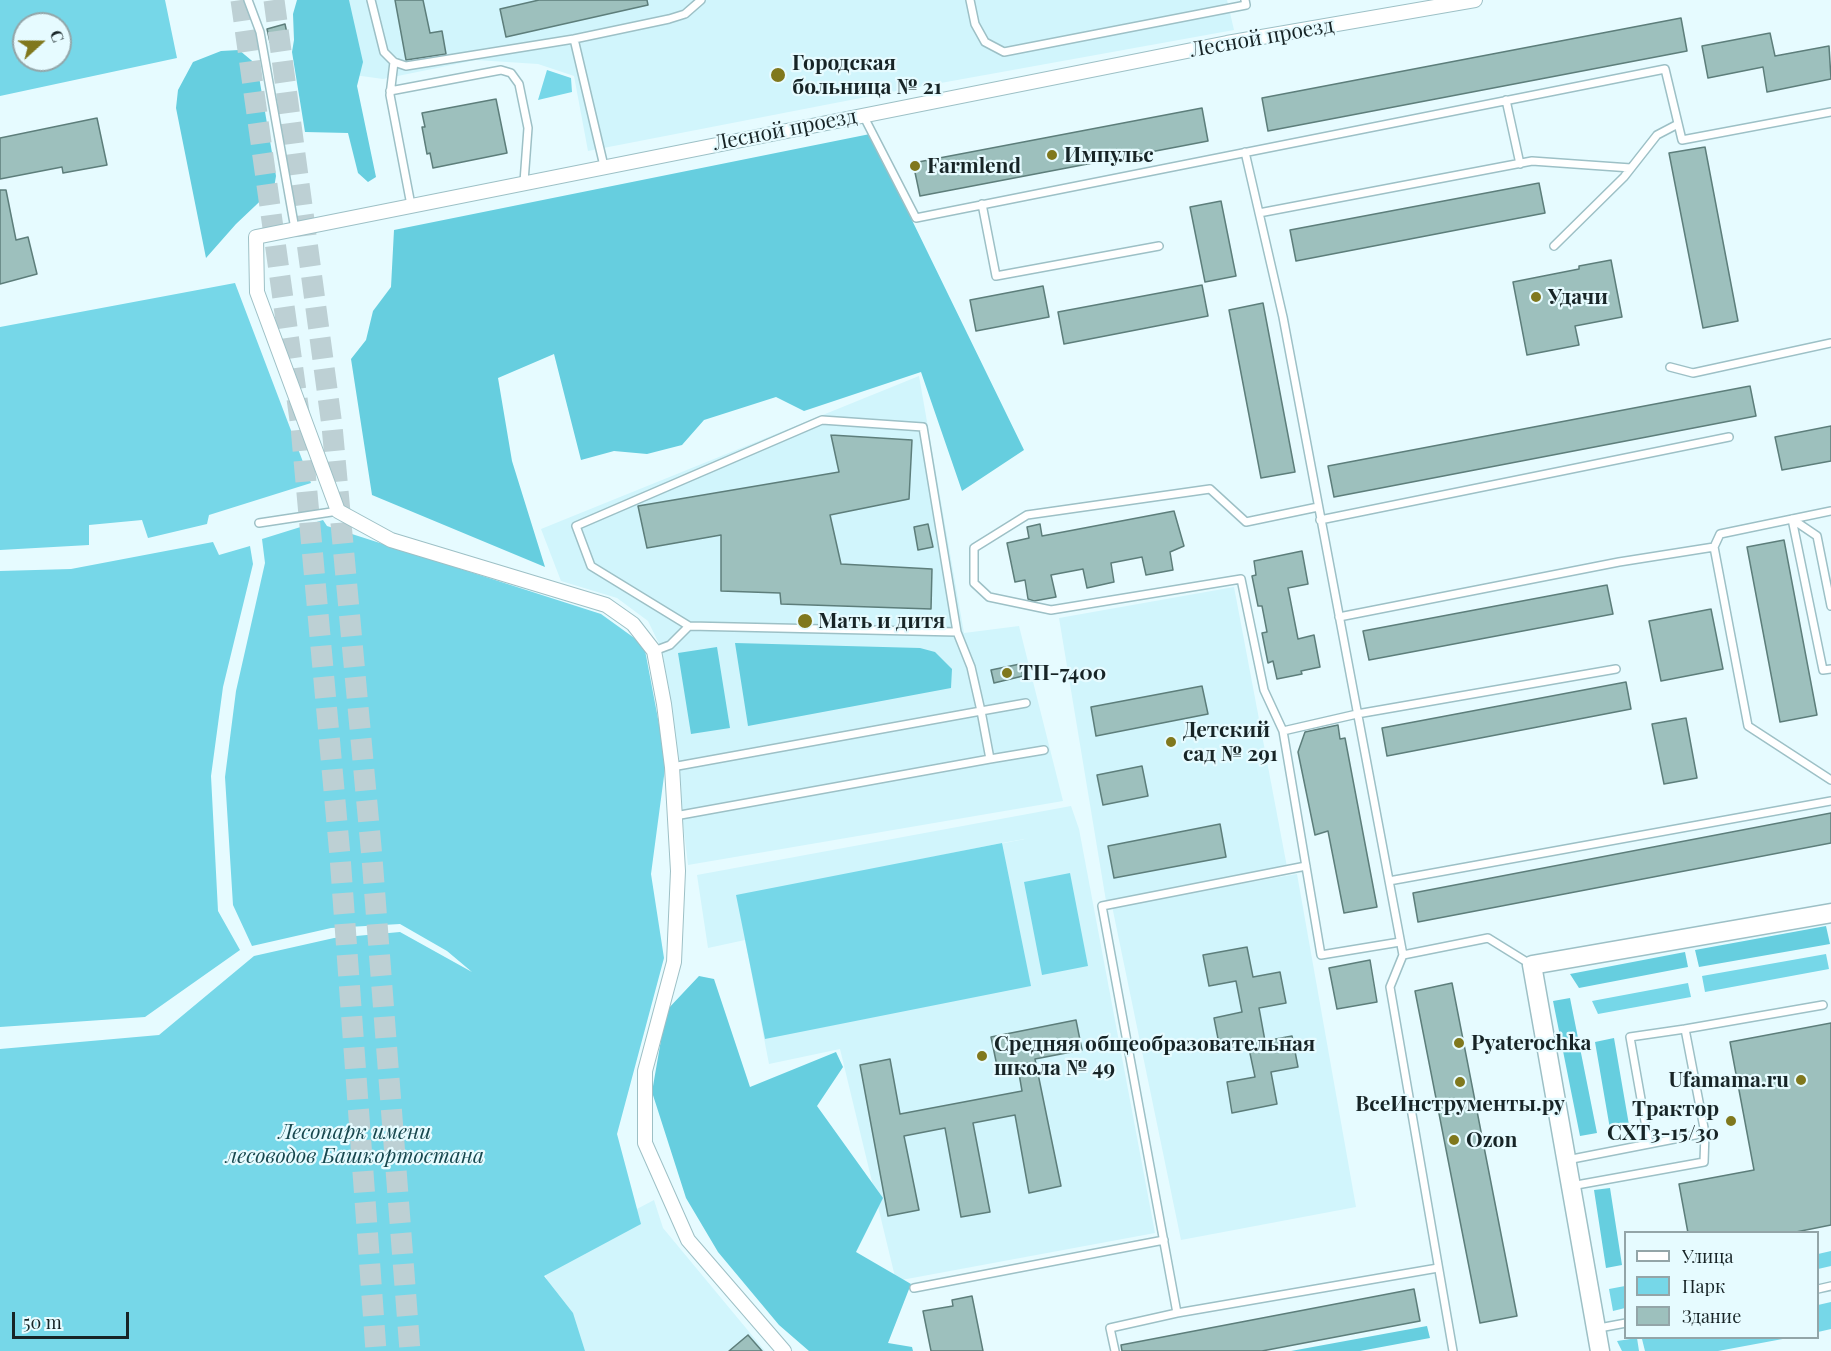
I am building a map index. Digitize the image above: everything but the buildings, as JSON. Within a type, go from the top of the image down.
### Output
[{"type":"street","name":"Лесной проезд","points":[[338,511],[257,292],[256,237],[862,114],[1227,43],[1475,0]]},
{"type":"street","points":[[338,511],[391,540],[606,605],[633,624],[654,651],[672,767],[678,871],[674,962],[645,1071],[645,1143],[688,1240],[784,1351]]},
{"type":"street","points":[[1600,1351],[1532,965],[1831,913]]},
{"type":"lane","points":[[248,0],[260,32],[295,229]]},
{"type":"lane","points":[[371,0],[384,52],[394,62],[406,66],[574,39],[669,19],[685,14],[701,0]]},
{"type":"lane","points":[[971,0],[975,24],[985,42],[1004,52],[1246,5],[1245,0]]},
{"type":"lane","points":[[574,39],[604,166]]},
{"type":"lane","points":[[394,62],[390,91],[411,205]]},
{"type":"lane","points":[[862,114],[916,218],[1665,69],[1682,140],[1831,112]]},
{"type":"lane","points":[[390,91],[501,70],[514,74],[519,84],[529,134],[524,182]]},
{"type":"lane","points":[[1506,100],[1520,164]]},
{"type":"lane","points":[[1554,246],[1631,168],[1657,135],[1678,124]]},
{"type":"lane","points":[[1245,152],[1283,317],[1403,955],[1390,987],[1453,1351]]},
{"type":"lane","points":[[1259,213],[1532,161],[1631,168]]},
{"type":"lane","points":[[982,204],[996,276],[1160,246]]},
{"type":"lane","points":[[1670,367],[1693,372],[1831,343]]},
{"type":"lane","points":[[957,632],[689,626],[591,566],[576,526],[822,420],[923,427],[957,632],[971,666],[990,759]]},
{"type":"lane","points":[[1320,520],[1729,437]]},
{"type":"lane","points":[[1318,507],[1246,522],[1210,489],[1027,514],[974,548],[974,583],[989,597],[1051,610],[1241,579],[1264,690],[1283,731],[1321,956],[1400,942]]},
{"type":"lane","points":[[258,523],[338,511]]},
{"type":"lane","points":[[1831,511],[1720,534],[1714,547],[1748,726],[1831,780]]},
{"type":"lane","points":[[1792,519],[1816,536],[1831,606]]},
{"type":"lane","points":[[1792,519],[1823,670],[1831,669]]},
{"type":"lane","points":[[1339,617],[1619,562],[1714,547]]},
{"type":"lane","points":[[654,651],[670,645],[689,626]]},
{"type":"lane","points":[[1283,731],[1357,714],[1616,669]]},
{"type":"lane","points":[[672,767],[1026,704]]},
{"type":"lane","points":[[675,816],[1044,750]]},
{"type":"lane","points":[[1389,881],[1831,801]]},
{"type":"lane","points":[[1177,1313],[1102,906],[1306,866]]},
{"type":"lane","points":[[1403,955],[1488,938],[1532,965]]},
{"type":"lane","points":[[1649,1144],[1630,1037],[1823,1005]]},
{"type":"lane","points":[[1571,1186],[1704,1162],[1705,1133],[1685,1029]]},
{"type":"lane","points":[[1567,1160],[1705,1133]]},
{"type":"lane","points":[[914,1288],[1164,1240]]},
{"type":"lane","points":[[1114,1351],[1110,1328],[1177,1313],[1438,1268]]},
{"type":"lane","points":[[1596,1329],[1624,1323]]},
{"type":"shaded area","points":[[297,0],[349,0],[363,62],[357,86],[376,177],[368,182],[358,173],[348,133],[305,132],[292,52],[293,14]]},
{"type":"shaded area","name":"Городская больница № 21","points":[[330,0],[1227,0],[1234,30],[902,90],[588,151],[574,76],[538,64],[476,60],[383,79],[347,74]]},
{"type":"shaded area","points":[[239,50],[257,65],[276,176],[274,188],[236,224],[206,258],[176,108],[178,90],[193,62],[221,51]]},
{"type":"shaded area","points":[[870,134],[1024,450],[962,491],[921,372],[804,411],[776,397],[704,420],[682,445],[647,454],[614,451],[581,460],[554,354],[498,378],[512,461],[545,567],[372,495],[351,359],[366,340],[373,311],[391,287],[394,230]]},
{"type":"shaded area","name":"Мать и дитя","points":[[919,376],[964,633],[1019,626],[1063,801],[688,865],[662,650],[648,621],[617,598],[561,581],[541,529]]},
{"type":"shaded area","name":"Детский сад № 291","points":[[1234,587],[1287,867],[1106,901],[1059,618]]},
{"type":"shaded area","points":[[735,643],[920,648],[935,652],[952,669],[951,688],[748,726]]},
{"type":"shaded area","points":[[717,647],[730,728],[691,734],[678,653]]},
{"type":"shaded area","name":"Средняя общеобразовательная школа № 49","points":[[1071,806],[1079,829],[1155,1233],[896,1281],[840,1049],[769,1064],[745,940],[708,948],[697,875]],"holes":[[[1030,838],[907,862],[1002,843]]]},
{"type":"shaded area","points":[[1297,874],[1356,1207],[1181,1240],[1112,906]]},
{"type":"shaded area","points":[[1826,926],[1830,944],[1699,967],[1695,950]]},
{"type":"shaded area","points":[[1685,952],[1688,967],[1579,988],[1570,974]]},
{"type":"shaded area","points":[[699,976],[714,979],[750,1087],[836,1052],[843,1067],[817,1106],[883,1198],[856,1252],[911,1284],[888,1343],[912,1347],[913,1351],[809,1351],[779,1325],[718,1252],[686,1198],[652,1092],[666,1011]]},
{"type":"shaded area","points":[[1570,998],[1597,1133],[1580,1136],[1553,1001]]},
{"type":"shaded area","points":[[1614,1038],[1629,1125],[1610,1129],[1595,1042]]},
{"type":"shaded area","points":[[1610,1188],[1622,1265],[1606,1268],[1594,1190]]},
{"type":"shaded area","points":[[654,1200],[663,1228],[765,1351],[572,1351],[540,1260]]},
{"type":"shaded area","points":[[1427,1326],[1430,1338],[1360,1351],[1291,1351]]},
{"type":"green space","points":[[0,0],[165,0],[177,58],[0,96]]},
{"type":"green space","points":[[547,70],[571,78],[572,92],[538,100]]},
{"type":"green space","points":[[235,283],[311,483],[209,515],[207,524],[148,538],[142,520],[89,525],[89,545],[0,550],[0,327]]},
{"type":"green space","name":"Лесопарк имени лесоводов Башкортостана","points":[[323,520],[327,526],[601,614],[644,645],[666,761],[651,874],[664,958],[617,1134],[641,1224],[544,1276],[573,1313],[585,1351],[0,1351],[0,1049],[159,1035],[254,956],[334,938],[400,932],[472,972],[447,951],[400,924],[331,928],[252,946],[233,905],[225,777],[236,691],[265,563],[262,539]]},
{"type":"green space","points":[[213,542],[219,555],[250,546],[253,564],[223,687],[211,776],[218,911],[240,950],[145,1017],[0,1027],[0,571],[71,569]]},
{"type":"green space","points":[[1002,843],[1031,986],[765,1039],[736,895]]},
{"type":"green space","points":[[1070,873],[1088,966],[1042,975],[1024,882]]},
{"type":"green space","points":[[1826,954],[1829,969],[1705,992],[1702,976]]},
{"type":"green space","points":[[1688,983],[1691,997],[1598,1014],[1592,1001]]},
{"type":"green space","points":[[1831,1251],[1831,1266],[1819,1269],[1819,1254]]},
{"type":"green space","points":[[1624,1286],[1624,1308],[1613,1311],[1609,1289]]},
{"type":"green space","points":[[1831,1302],[1831,1329],[1819,1332],[1819,1305]]},
{"type":"green space","points":[[1637,1339],[1639,1351],[1622,1351],[1617,1341]]},
{"type":"green space","points":[[1642,1339],[1783,1339],[1718,1351],[1645,1351]]},
{"type":"tunnel","points":[[241,0],[301,427],[340,856],[376,1351]]},
{"type":"tunnel","points":[[274,0],[332,426],[372,858],[410,1351]]},
{"type":"place","name":"Городская больница № 21","points":[[778,75]]},
{"type":"place","name":"Импульс","points":[[1052,155]]},
{"type":"place","name":"Farmlend","points":[[915,166]]},
{"type":"place","name":"Удачи","points":[[1536,297]]},
{"type":"place","name":"Мать и дитя","points":[[805,621]]},
{"type":"place","name":"ТП-7400","points":[[1007,673]]},
{"type":"place","name":"Детский сад № 291","points":[[1171,742]]},
{"type":"place","name":"Pyaterochka","points":[[1459,1043]]},
{"type":"place","name":"Средняя общеобразовательная школа № 49","points":[[982,1056]]},
{"type":"place","name":"Ufamama.ru","points":[[1801,1080]]},
{"type":"place","name":"ВсеИнструменты.ру","points":[[1460,1082]]},
{"type":"place","name":"Трактор СХТ3-15/30","points":[[1731,1121]]},
{"type":"place","name":"Ozon","points":[[1454,1140]]}]
